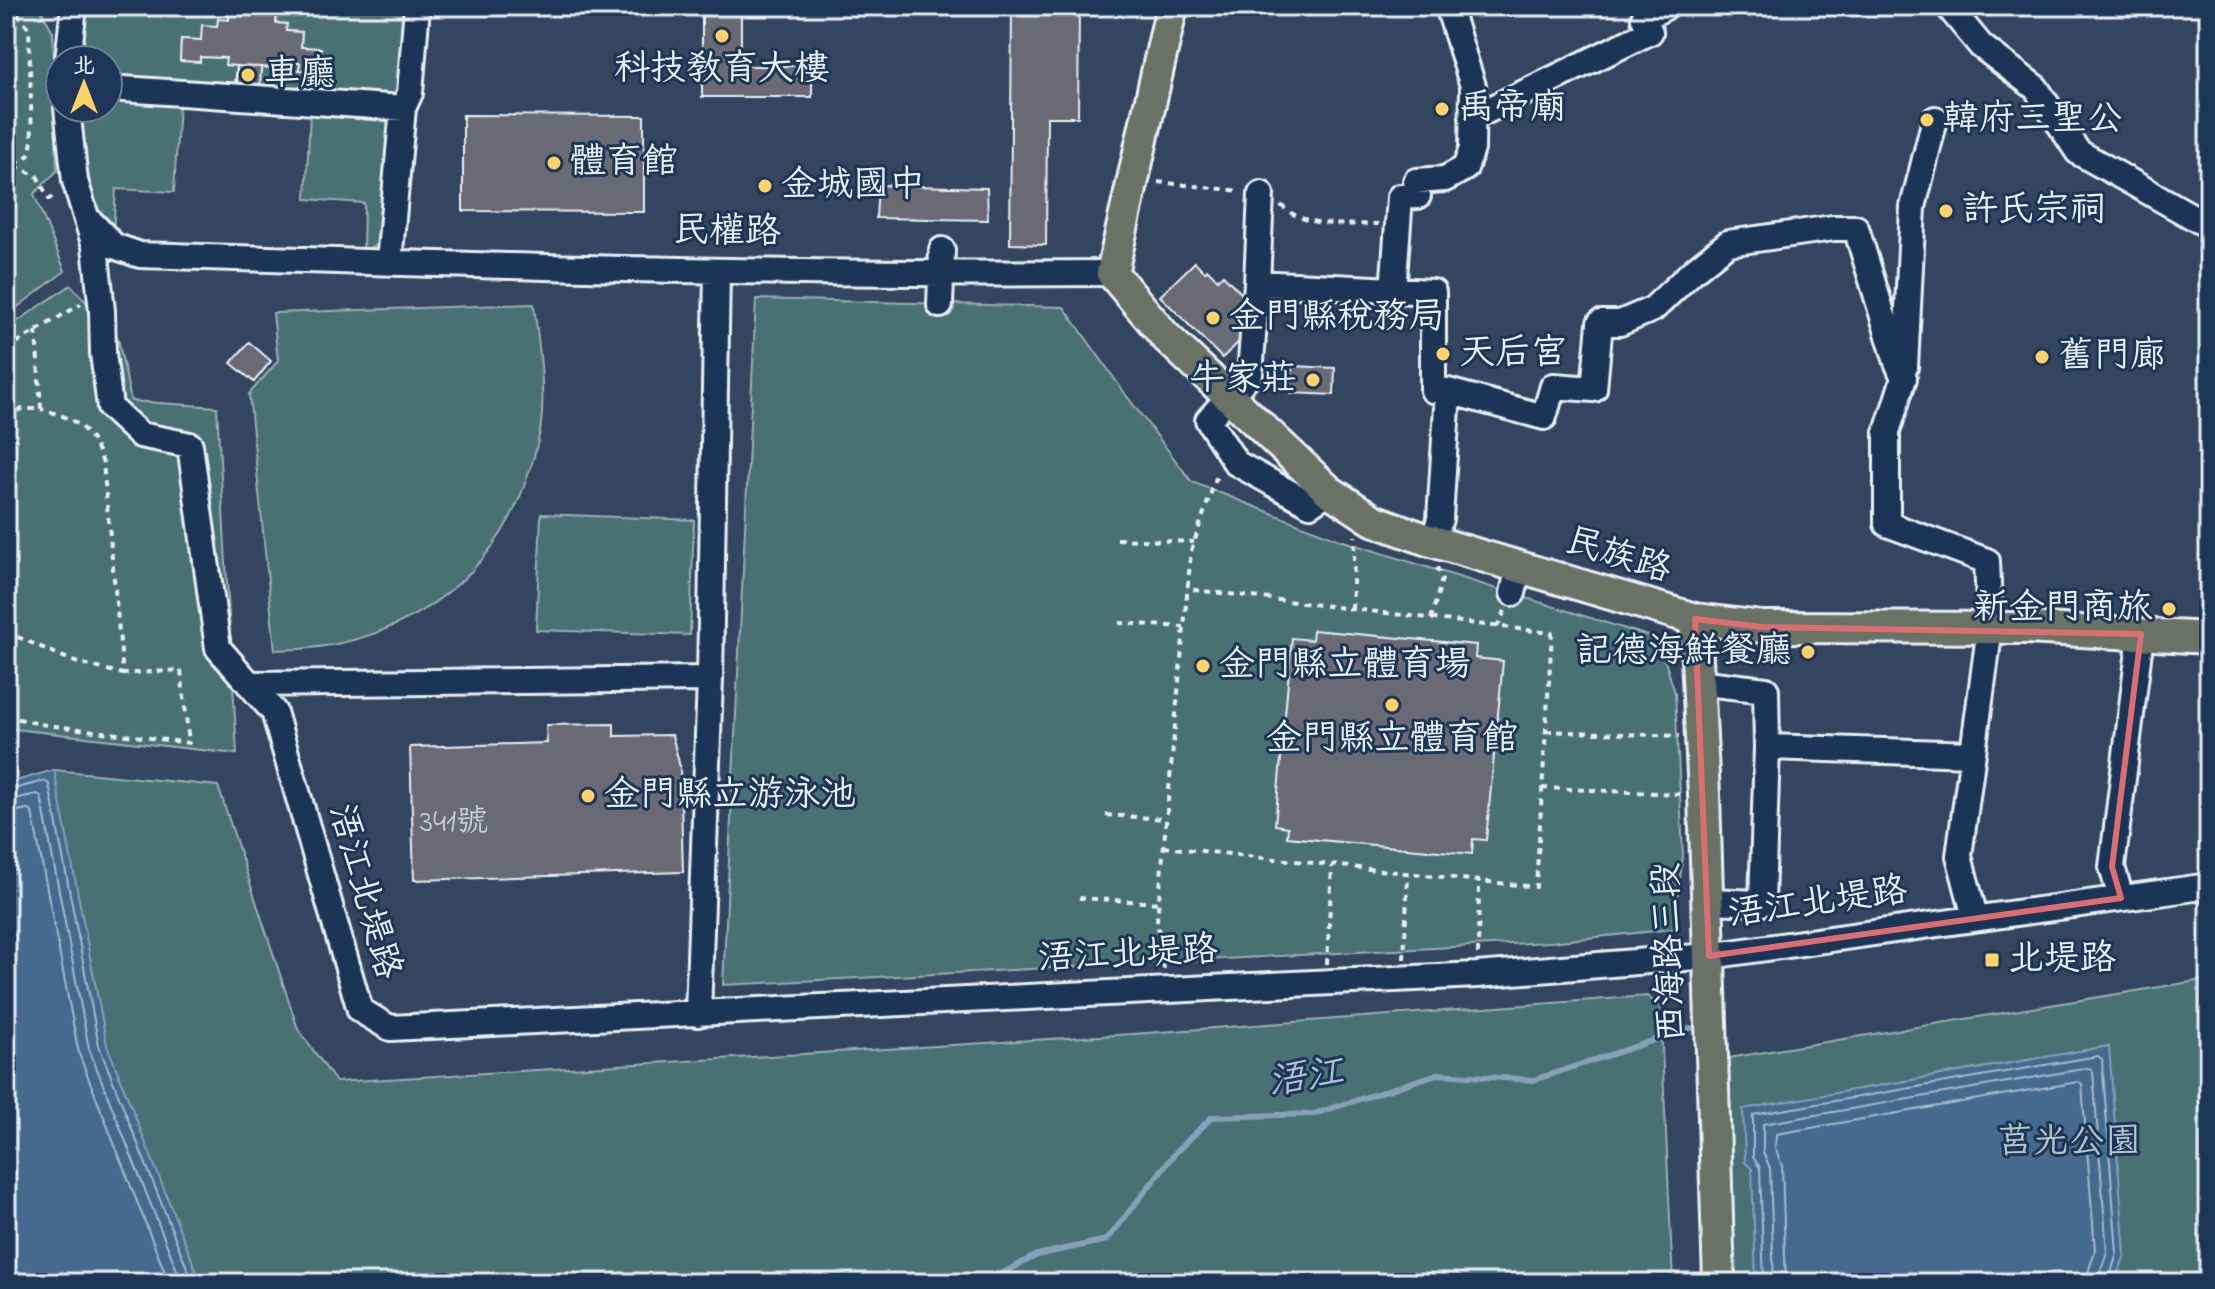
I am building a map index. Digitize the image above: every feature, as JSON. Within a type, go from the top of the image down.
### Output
[{"type":"main road","points":[[1112,273],[1172,6]]},
{"type":"main road","name":"民族路","points":[[1112,273],[1165,336],[1329,491],[1373,520],[1433,542],[1516,580],[1695,619],[1762,627],[1990,627],[2209,638]]},
{"type":"main road","name":"西海路三段","points":[[1695,619],[1708,901],[1719,1283]]},
{"type":"street","points":[[70,44],[74,6]]},
{"type":"street","points":[[389,262],[403,108],[410,93],[417,6]]},
{"type":"street","points":[[1393,291],[1400,197],[1418,196],[1416,181],[1445,179],[1465,168],[1472,149],[1473,86],[1448,6]]},
{"type":"street","points":[[1472,118],[1650,32],[1644,18],[1667,6]]},
{"type":"street","points":[[1948,6],[1981,46],[2036,88],[2078,152],[2209,226]]},
{"type":"street","points":[[124,89],[403,108]]},
{"type":"street","points":[[1935,119],[1913,207],[1904,378],[1887,432],[1887,524],[1987,561],[1990,627],[1959,856],[1975,917]]},
{"type":"street","points":[[69,124],[75,181],[95,246],[110,407],[140,435],[190,445],[218,648],[249,684],[710,679]]},
{"type":"street","points":[[1261,194],[1250,374],[1208,420],[1236,463],[1310,504],[1329,491]]},
{"type":"street","name":"民權路","points":[[85,212],[102,237],[114,246],[140,255],[717,271],[942,275],[1112,273]]},
{"type":"street","points":[[1257,283],[1433,292],[1433,390],[1448,391],[1544,417],[1553,386],[1594,389],[1600,323],[1620,323],[1653,309],[1728,243],[1856,228],[1904,378]]},
{"type":"street","points":[[940,305],[942,250]]},
{"type":"street","points":[[698,1014],[710,679],[717,271]]},
{"type":"street","points":[[1433,542],[1440,519],[1448,391]]},
{"type":"street","points":[[2121,898],[2112,867],[2141,634]]},
{"type":"street","points":[[1697,682],[1766,690],[1762,903],[1708,901]]},
{"type":"street","name":"浯江北堤路","points":[[249,684],[274,712],[360,1010],[390,1028],[1477,975],[1709,956],[2209,886]]},
{"type":"street","points":[[1767,747],[1972,754]]},
{"type":"path","points":[[6,10],[16,12],[29,29],[32,141],[29,155],[6,170]]},
{"type":"path","points":[[15,166],[37,176],[49,199],[75,181]]},
{"type":"path","points":[[6,349],[100,293]]},
{"type":"path","points":[[36,330],[41,409]]},
{"type":"path","points":[[6,414],[23,409],[41,409],[64,415],[84,427],[94,440],[103,463],[123,674]]},
{"type":"path","points":[[1167,989],[1157,920],[1187,589],[1194,542],[1226,447]]},
{"type":"path","points":[[1352,609],[1355,530]]},
{"type":"path","points":[[1117,539],[1194,542]]},
{"type":"path","points":[[1431,619],[1442,579],[1435,562],[1433,542]]},
{"type":"path","points":[[1164,847],[1536,887],[1552,633],[1187,589]]},
{"type":"path","points":[[1119,623],[1184,627]]},
{"type":"path","points":[[6,634],[75,662],[123,674],[181,670],[189,743],[40,724],[6,716]]},
{"type":"path","points":[[1546,731],[1702,737]]},
{"type":"path","points":[[1542,788],[1704,795]]},
{"type":"path","points":[[1106,815],[1166,819]]},
{"type":"path","points":[[1326,982],[1332,866]]},
{"type":"path","points":[[1404,978],[1408,874]]},
{"type":"path","points":[[1477,975],[1479,881]]},
{"type":"path","points":[[1079,898],[1159,903]]},
{"type":"highlighted area","points":[[1695,619],[1762,627],[2141,634],[2112,867],[2121,898],[1709,956]]},
{"type":"green space","points":[[6,6],[40,8],[53,32],[53,44],[44,44],[44,124],[56,124],[57,171],[34,194],[65,271],[15,309],[6,307]]},
{"type":"green space","points":[[85,6],[230,6],[229,20],[201,40],[181,39],[180,60],[226,58],[237,66],[235,87],[124,80],[124,44],[82,44]]},
{"type":"green space","points":[[277,6],[403,6],[398,86],[394,94],[386,97],[260,88],[261,67],[273,68],[273,62],[300,63],[300,70],[319,70],[321,49],[301,47],[302,32],[286,31],[286,24],[276,23]]},
{"type":"green space","points":[[124,99],[179,103],[174,192],[116,189],[113,232],[96,205],[85,157],[82,124],[124,124]]},
{"type":"green space","points":[[310,111],[377,115],[391,127],[380,243],[363,251],[364,203],[306,199]]},
{"type":"green space","points":[[71,285],[118,338],[131,401],[217,407],[237,754],[6,728],[6,329]]},
{"type":"green space","name":"金門縣立體育場","points":[[756,299],[1064,307],[1192,482],[1340,540],[1658,639],[1675,693],[1683,855],[1673,929],[1550,942],[723,985]]},
{"type":"green space","points":[[534,304],[542,386],[540,430],[530,470],[510,517],[488,552],[461,581],[430,606],[395,625],[357,639],[317,647],[275,650],[249,394],[278,361],[273,313]]},
{"type":"green space","points":[[541,514],[694,520],[690,635],[536,630]]},
{"type":"green space","points":[[54,770],[218,786],[298,1029],[336,1082],[1133,1034],[1647,996],[1660,1006],[1673,1283],[6,1283],[6,784]]},
{"type":"green space","name":"莒光公園","points":[[2209,979],[2209,1283],[1731,1283],[1722,1059]]},
{"type":"water","points":[[54,770],[107,1045],[201,1283],[6,1283],[6,784]]},
{"type":"water","points":[[2109,1046],[2125,1255],[2114,1283],[1756,1281],[1752,1169],[1745,1162],[1743,1109]]},
{"type":"building","points":[[230,6],[277,6],[276,23],[287,24],[286,31],[302,32],[301,47],[321,48],[319,71],[299,70],[300,63],[273,62],[273,68],[261,67],[260,85],[237,84],[237,66],[225,65],[226,58],[200,57],[200,62],[180,61],[181,39],[201,40],[202,25],[217,26],[218,19],[229,20]]},
{"type":"building","name":"科技教育大樓","points":[[702,6],[741,6],[741,66],[812,66],[812,97],[702,97]]},
{"type":"building","points":[[1012,6],[1079,6],[1078,117],[1047,117],[1046,245],[1010,244]]},
{"type":"building","name":"車廳","points":[[237,66],[261,67],[260,85],[235,84]]},
{"type":"building","name":"體育館","points":[[463,115],[644,116],[644,212],[463,211]]},
{"type":"building","points":[[878,185],[987,188],[988,220],[876,218]]},
{"type":"building","name":"金門縣稅務局","points":[[1195,262],[1218,280],[1223,275],[1246,298],[1244,337],[1222,358],[1160,296]]},
{"type":"building","points":[[249,342],[271,361],[254,382],[231,363]]},
{"type":"building","name":"牛家莊","points":[[1292,366],[1335,368],[1334,395],[1291,393]]},
{"type":"building","name":"金門縣立體育館","points":[[1313,630],[1476,645],[1475,658],[1503,661],[1486,840],[1473,839],[1472,854],[1287,837],[1288,827],[1275,825],[1292,638],[1312,640]]},
{"type":"building","points":[[614,724],[614,736],[672,735],[680,767],[683,872],[414,880],[410,747],[547,743],[546,725]]},
{"type":"waterway","name":"浯江","points":[[984,1283],[1037,1255],[1107,1240],[1176,1152],[1212,1117],[1314,1114],[1437,1074],[1534,1080],[1691,1028]]},
{"type":"place","name":"科技教育大樓","points":[[722,36]]},
{"type":"place","name":"車廳","points":[[248,75]]},
{"type":"place","name":"禹帝廟","points":[[1442,109]]},
{"type":"place","name":"韓府三聖公","points":[[1927,120]]},
{"type":"place","name":"體育館","points":[[554,163]]},
{"type":"place","name":"金城國中","points":[[765,186]]},
{"type":"place","name":"許氏宗祠","points":[[1946,211]]},
{"type":"place","name":"金門縣稅務局","points":[[1213,318]]},
{"type":"place","name":"天后宮","points":[[1443,354]]},
{"type":"place","name":"舊門廊","points":[[2042,357]]},
{"type":"place","name":"牛家莊","points":[[1313,380]]},
{"type":"place","name":"新金門商旅","points":[[2169,609]]},
{"type":"place","name":"記德海鮮餐廳","points":[[1808,652]]},
{"type":"place","name":"金門縣立體育場","points":[[1203,666]]},
{"type":"place","name":"金門縣立體育館","points":[[1392,705]]},
{"type":"place","name":"金門縣立游泳池","points":[[588,796]]},
{"type":"place","name":"北堤路","points":[[1992,960]]}]
